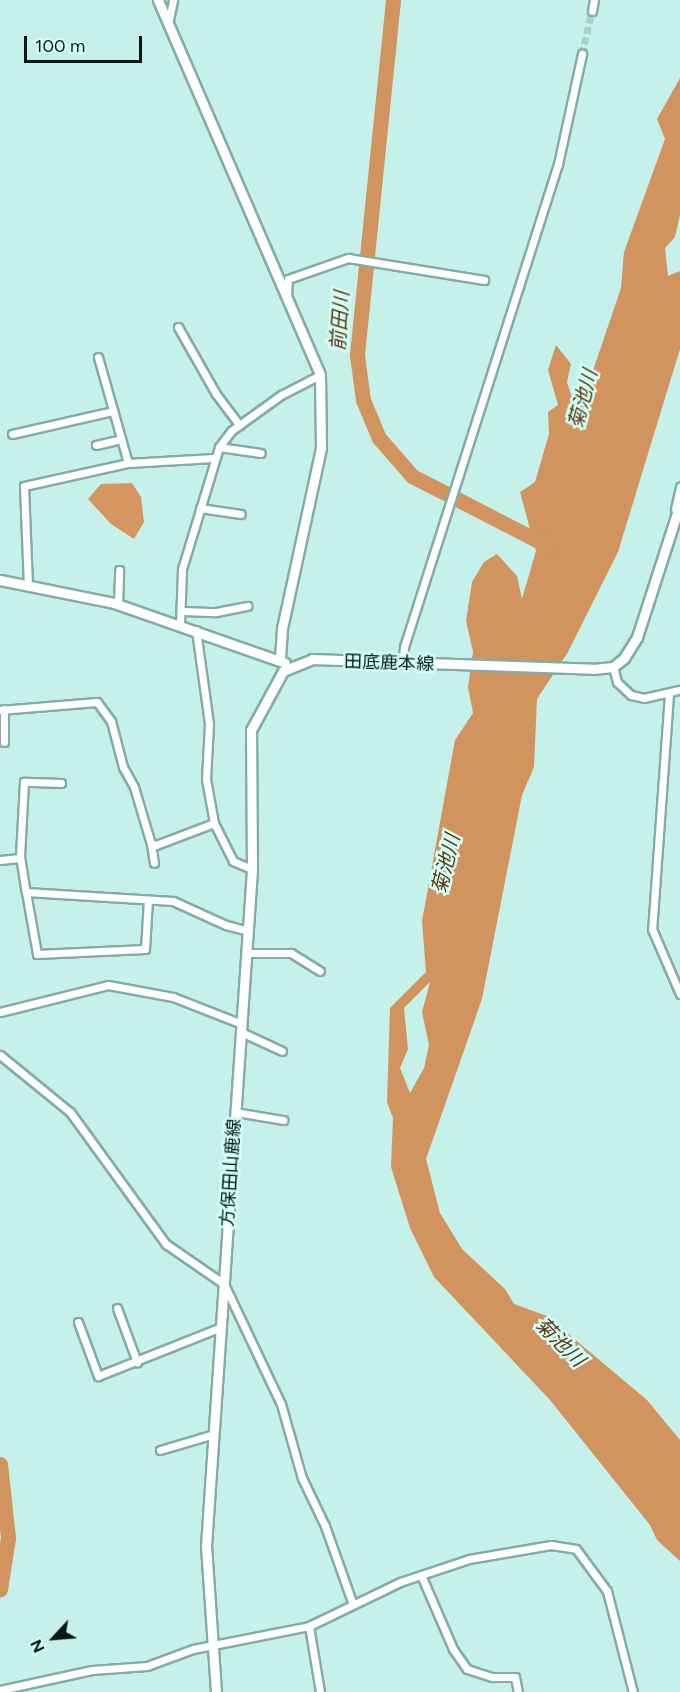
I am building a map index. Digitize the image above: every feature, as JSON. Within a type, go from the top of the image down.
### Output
[{"type":"main road","points":[[158,0],[320,375],[321,448],[282,629],[280,660]]},
{"type":"main road","points":[[613,667],[624,658],[637,637],[680,504]]},
{"type":"main road","points":[[0,580],[118,604],[180,624],[290,665]]},
{"type":"main road","name":"田底鹿本線","points":[[290,665],[312,659],[402,664],[593,669],[613,667]]},
{"type":"main road","name":"方保田山鹿線","points":[[216,1692],[210,1645],[206,1546],[252,869],[254,820],[249,738],[274,685],[290,665]]},
{"type":"street","points":[[168,24],[173,0]]},
{"type":"street","points":[[592,11],[594,0]]},
{"type":"street","points":[[402,664],[404,647],[558,164],[582,54]]},
{"type":"street","points":[[287,297],[288,279],[348,258],[484,280]]},
{"type":"street","points":[[178,327],[216,394],[239,425]]},
{"type":"street","points":[[98,357],[128,464]]},
{"type":"street","points":[[180,624],[183,611],[182,569],[219,447],[239,425],[281,395],[320,375]]},
{"type":"street","points":[[12,434],[113,411]]},
{"type":"street","points":[[96,445],[121,439]]},
{"type":"street","points":[[219,447],[261,453]]},
{"type":"street","points":[[28,585],[24,486],[128,464],[214,458]]},
{"type":"street","points":[[674,518],[680,487]]},
{"type":"street","points":[[200,508],[241,514]]},
{"type":"street","points":[[118,604],[119,570]]},
{"type":"street","points":[[183,611],[216,612],[247,606]]},
{"type":"street","points":[[196,630],[209,724],[206,779],[214,823],[233,861],[252,869]]},
{"type":"street","points":[[613,667],[617,682],[631,695],[644,698],[680,690]]},
{"type":"street","points":[[669,694],[651,929],[680,994]]},
{"type":"street","points":[[4,742],[2,710],[88,702],[97,702],[105,708],[151,844],[154,863]]},
{"type":"street","points":[[61,783],[24,782],[20,858],[37,954],[145,949],[148,900]]},
{"type":"street","points":[[151,844],[156,845],[214,823]]},
{"type":"street","points":[[0,860],[20,858]]},
{"type":"street","points":[[26,892],[173,901],[226,926],[248,931]]},
{"type":"street","points":[[246,952],[291,953],[321,971]]},
{"type":"street","points":[[0,1012],[108,985],[173,997],[241,1028],[282,1051]]},
{"type":"street","points":[[0,1055],[70,1112],[166,1244],[224,1284],[281,1404],[302,1478],[325,1526],[352,1602]]},
{"type":"street","points":[[235,1112],[284,1120]]},
{"type":"street","points":[[117,1308],[137,1362]]},
{"type":"street","points":[[78,1322],[98,1376],[221,1327]]},
{"type":"street","points":[[160,1450],[214,1434]]},
{"type":"street","points":[[0,1690],[92,1670],[147,1666],[176,1653],[309,1626],[352,1602],[421,1575],[516,1549],[551,1545],[576,1549],[607,1591],[633,1692]]},
{"type":"street","points":[[421,1575],[453,1649],[467,1669],[492,1677],[515,1677],[518,1692]]},
{"type":"street","points":[[309,1626],[320,1692]]},
{"type":"shaded area","points":[[132,483],[141,497],[144,522],[134,539],[111,524],[88,499],[101,484]]},
{"type":"water","name":"菊池川","points":[[680,78],[680,215],[675,237],[665,248],[668,276],[680,271],[680,349],[618,552],[568,652],[537,699],[534,767],[522,795],[482,999],[426,1159],[440,1213],[462,1249],[505,1289],[514,1304],[547,1316],[647,1400],[680,1440],[680,1561],[657,1540],[650,1525],[550,1400],[434,1277],[410,1228],[391,1167],[393,1118],[387,1102],[390,1008],[426,972],[422,921],[455,740],[473,713],[468,687],[473,652],[466,621],[472,582],[484,562],[497,554],[517,576],[522,599],[536,551],[520,492],[535,482],[549,434],[548,412],[558,405],[548,370],[556,345],[571,364],[567,382],[573,401],[585,394],[621,288],[624,252],[665,139],[657,119]],"holes":[[[430,982],[422,1012],[429,1045],[424,1068],[410,1093],[400,1068],[408,1049],[404,1008]]]},
{"type":"waterway","name":"前田川","points":[[393,0],[357,355],[363,400],[379,438],[412,476],[550,547]]},
{"type":"waterway","points":[[0,1464],[8,1538],[0,1589]]},
{"type":"tunnel","points":[[582,54],[592,11]]}]
